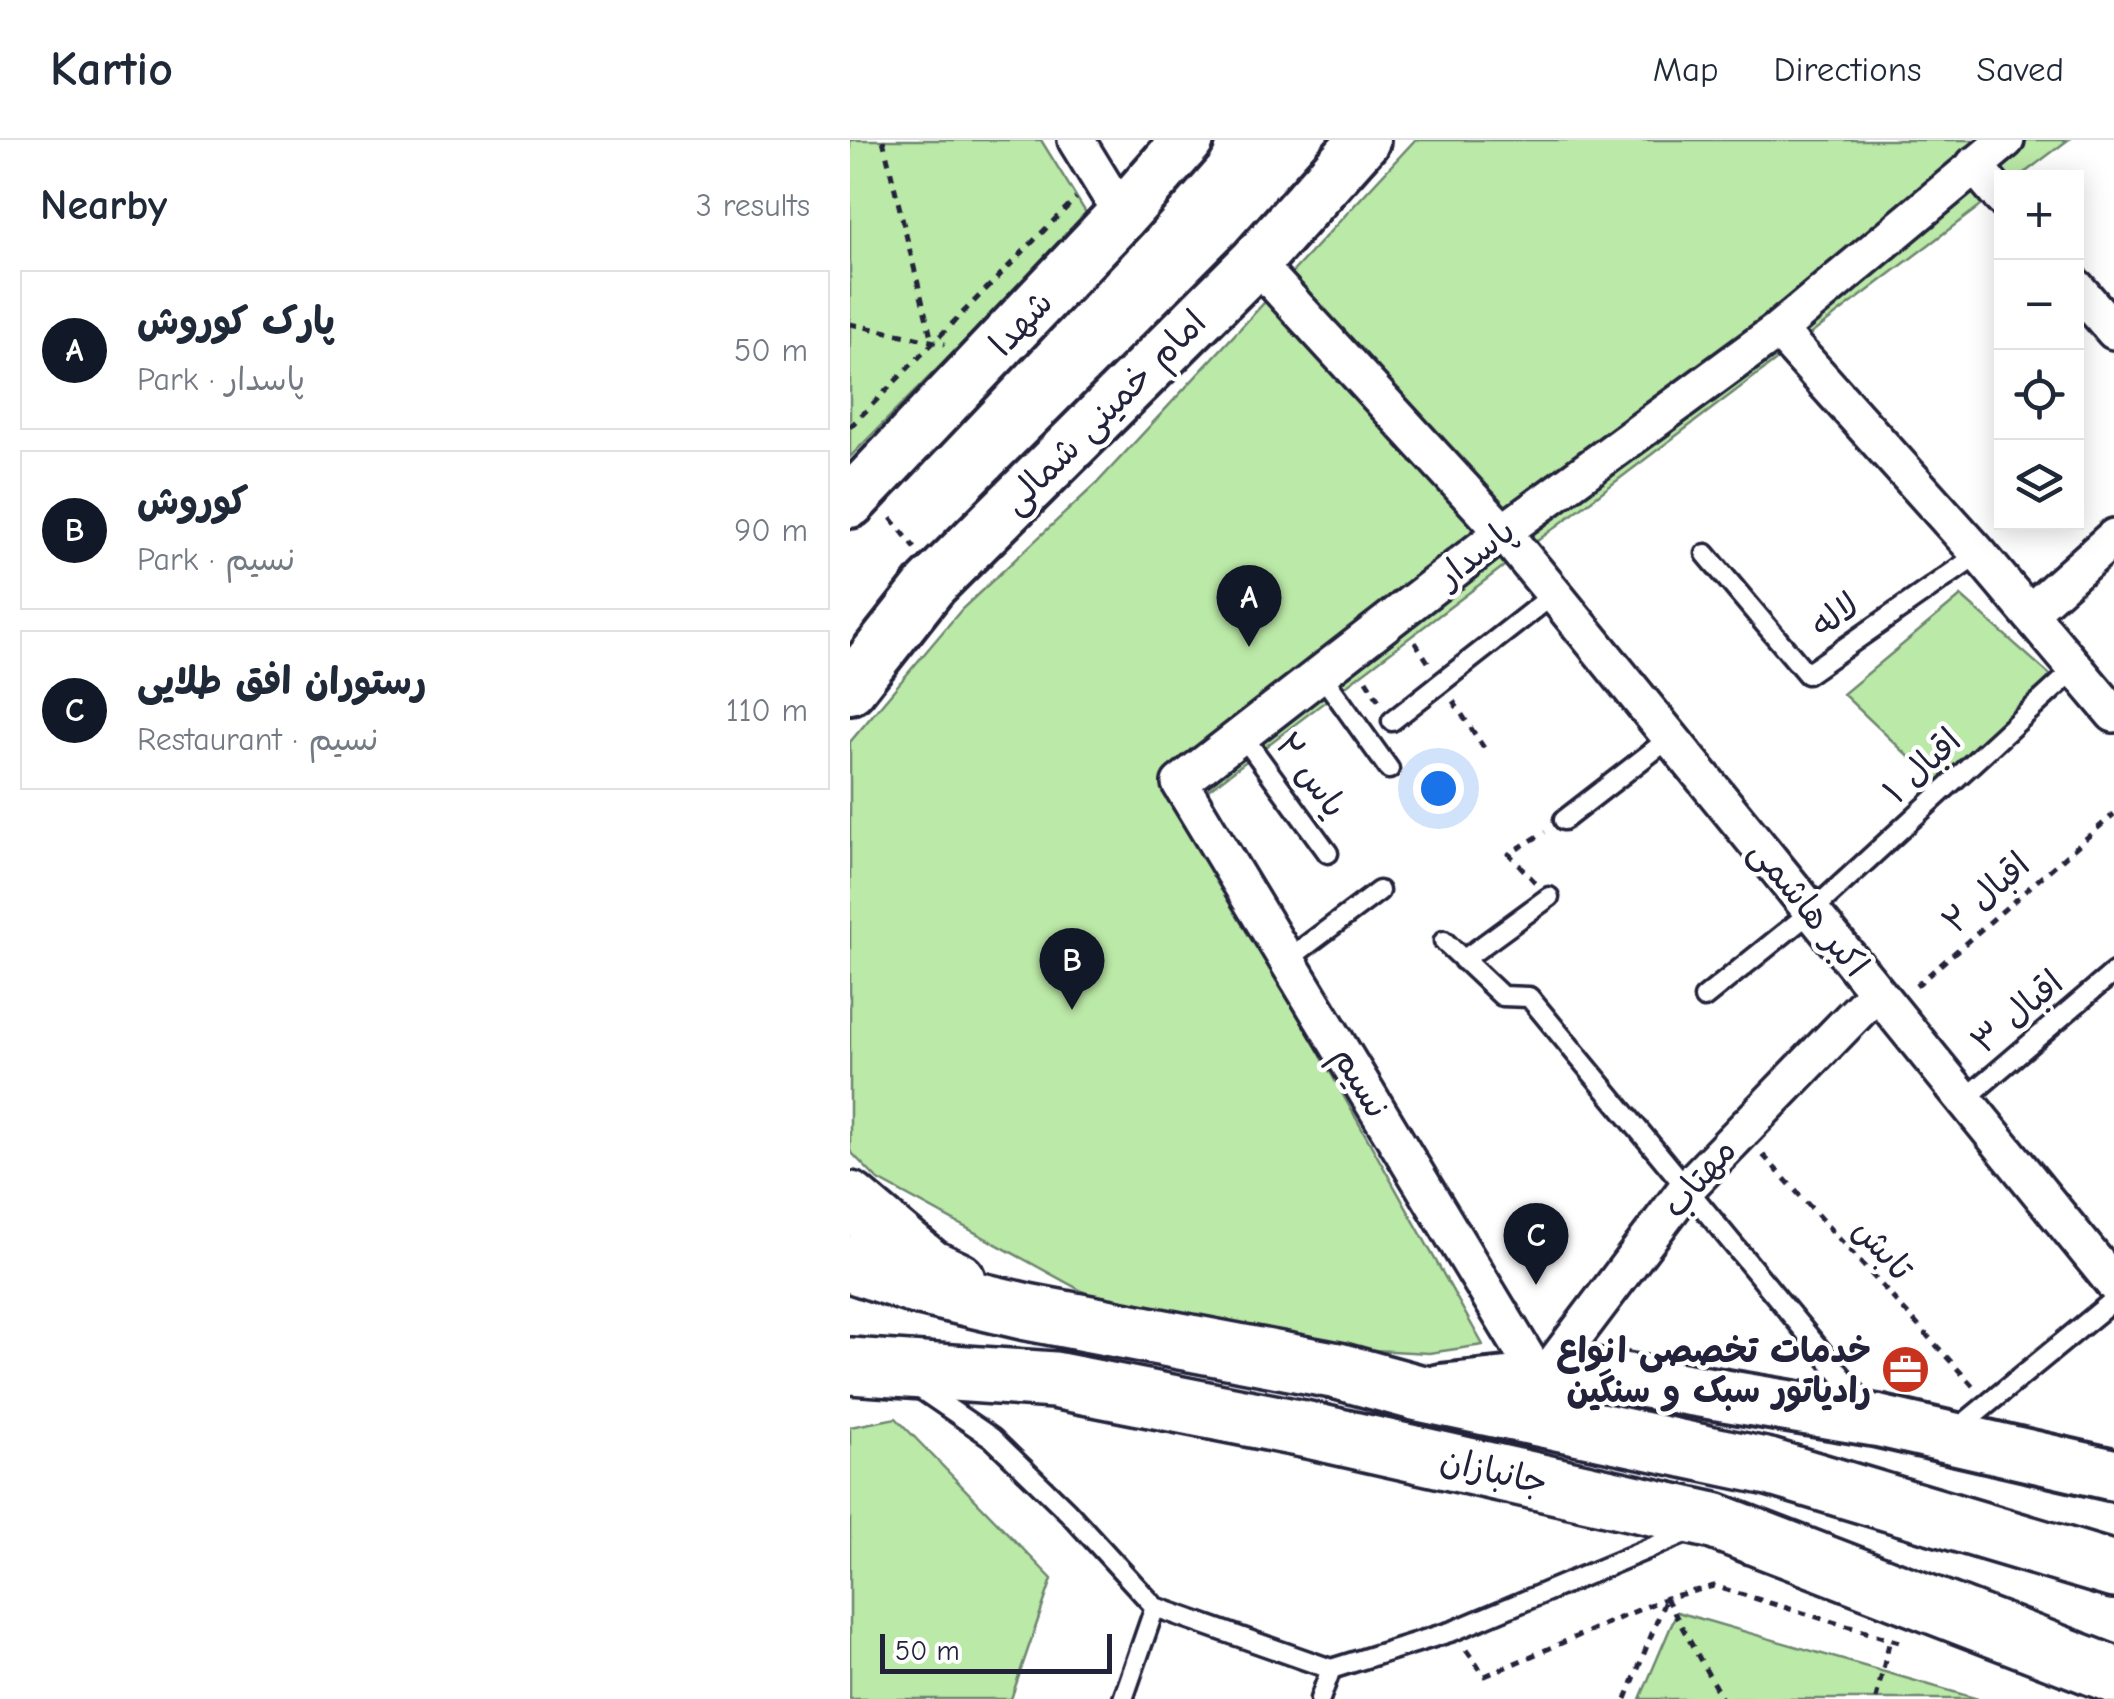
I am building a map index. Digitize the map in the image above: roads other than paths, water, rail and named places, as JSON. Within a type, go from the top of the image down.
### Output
[{"type":"main road","name":"شهدا","points":[[858,494],[992,354],[1110,195],[1188,140]]},
{"type":"main road","name":"امام خمینی شمالی","points":[[850,688],[935,581],[1255,262],[1364,140]]},
{"type":"main road","points":[[850,642],[935,581]]},
{"type":"main road","points":[[850,1200],[929,1267],[1027,1312]]},
{"type":"main road","name":"جانبازان","points":[[850,1264],[912,1284],[1027,1312],[1338,1371],[1415,1392],[1769,1467],[2104,1563]]},
{"type":"main road","name":"جانبازان","points":[[872,1368],[1054,1380],[1308,1430],[1714,1521],[1899,1625],[2114,1675]]},
{"type":"main road","points":[[1415,1392],[1594,1374],[1878,1422],[2114,1475]]},
{"type":"street","points":[[1076,140],[1110,195]]},
{"type":"street","name":"پاسدار","points":[[1180,783],[1502,532],[1778,330],[2006,140]]},
{"type":"street","points":[[1974,165],[1994,189]]},
{"type":"street","name":"اکبر هاشمی","points":[[1255,262],[1502,532],[2114,1284]]},
{"type":"street","points":[[2084,296],[2114,331]]},
{"type":"street","points":[[1778,330],[2113,710]]},
{"type":"street","points":[[2029,613],[2114,536]]},
{"type":"street","name":"نسیم","points":[[1180,783],[1541,1381]]},
{"type":"street","name":"مهتاب","points":[[1541,1381],[1686,1189],[1740,1131],[1884,1000]]},
{"type":"lane","name":"لاله","points":[[1706,554],[1808,674],[1979,554]]},
{"type":"lane","points":[[1392,721],[1554,594]]},
{"type":"lane","name":"اقبال ۱","points":[[1704,998],[1812,911],[2075,669]]},
{"type":"lane","points":[[1321,674],[1388,769]]},
{"type":"lane","name":"یاس ۲","points":[[1242,735],[1328,853]]},
{"type":"lane","points":[[1564,820],[1671,737]]},
{"type":"lane","points":[[1287,960],[1379,891]]},
{"type":"lane","points":[[1463,960],[1549,897]]},
{"type":"lane","points":[[1444,942],[1502,996],[1528,997],[1878,1422]]},
{"type":"lane","name":"اقبال ۳","points":[[1963,1101],[2114,972]]},
{"type":"lane","points":[[1948,1437],[2114,1300]]},
{"type":"lane","points":[[872,1368],[992,1438],[1155,1607],[1331,1669],[1453,1631],[1714,1521]]},
{"type":"lane","points":[[1123,1699],[1155,1607]]},
{"type":"lane","points":[[1320,1699],[1331,1669]]},
{"type":"place","name":"پارک کوروش","points":[[1249,647]]},
{"type":"place","name":"کوروش","points":[[1072,1010]]},
{"type":"place","name":"رستوران افق طلایی","points":[[1536,1285]]},
{"type":"place","name":"خدمات تخصصی انواع رادیاتور سبک و سنگین","points":[[1906,1370]]}]
